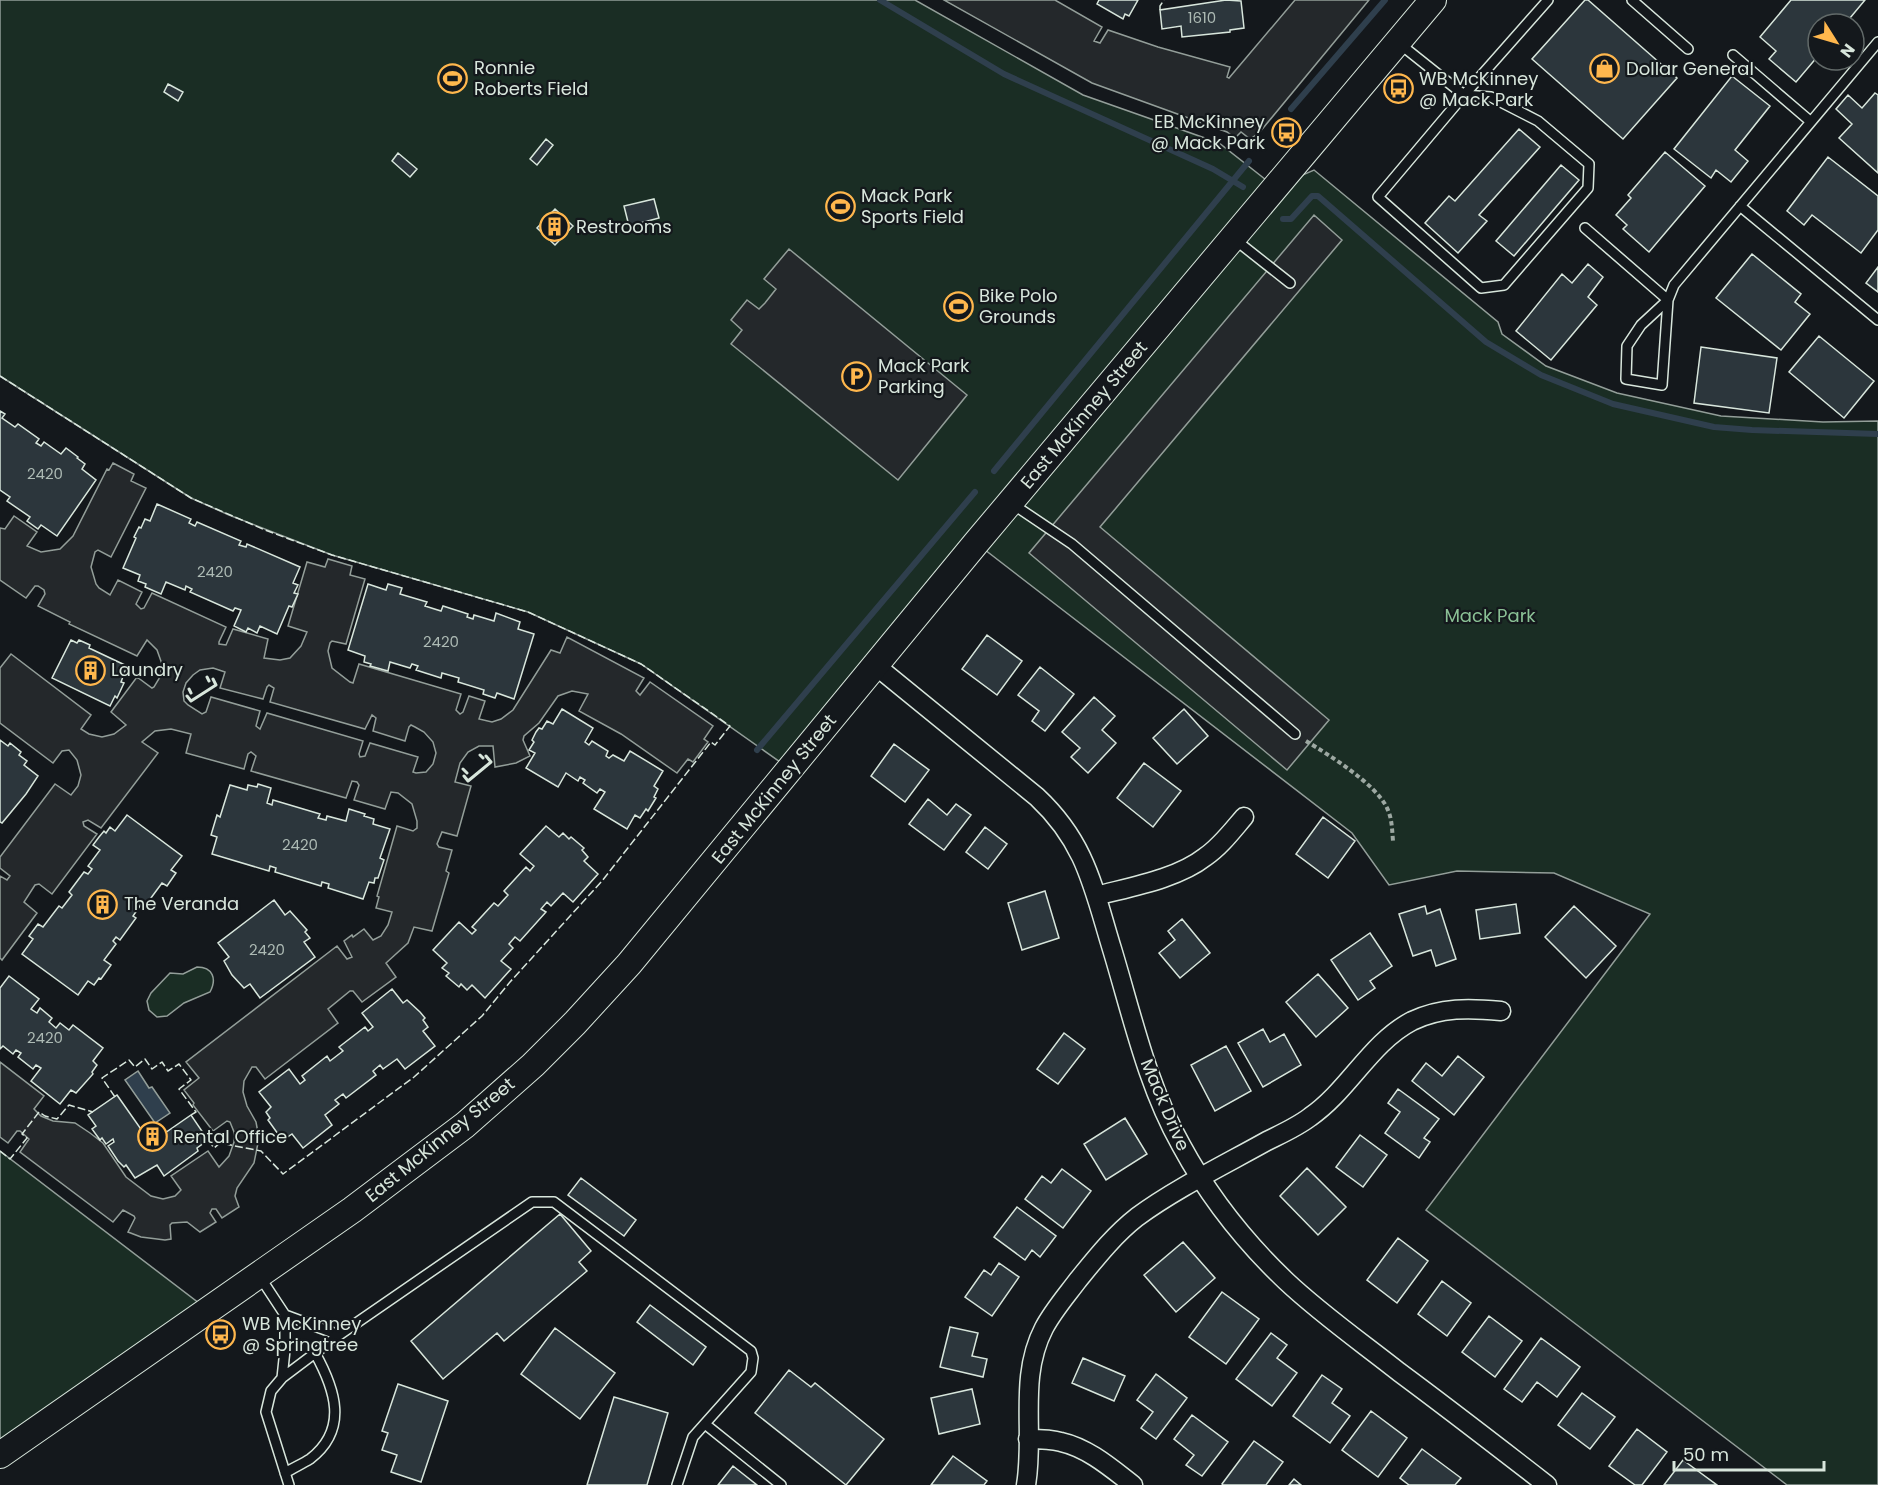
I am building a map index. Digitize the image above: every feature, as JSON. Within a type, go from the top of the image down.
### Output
[{"type":"main road","name":"East McKinney Street","points":[[0,1455],[352,1210],[493,1102],[558,1040],[628,964],[875,665],[1433,0]]},
{"type":"street","name":"Mack Drive","points":[[875,665],[1037,797],[1057,817],[1081,854],[1154,1085],[1171,1127],[1201,1178],[1250,1243],[1287,1282],[1330,1319],[1547,1485]]},
{"type":"street","points":[[1096,896],[1171,875],[1195,864],[1216,848],[1244,817]]},
{"type":"street","points":[[1026,1485],[1028,1388],[1030,1368],[1038,1341],[1054,1311],[1096,1258],[1123,1230],[1151,1208],[1309,1118],[1338,1094],[1380,1045],[1410,1022],[1453,1009],[1474,1008],[1501,1011]]},
{"type":"street","points":[[1028,1439],[1051,1440],[1072,1445],[1102,1461],[1133,1485]]},
{"type":"lane","points":[[1398,42],[1464,95],[1491,97],[1538,121],[1589,164],[1588,188],[1504,285],[1481,288],[1378,197],[1464,95],[1548,0]]},
{"type":"lane","points":[[1632,0],[1688,49]]},
{"type":"lane","points":[[1668,300],[1641,325],[1627,346],[1626,379],[1662,385],[1668,300],[1674,285],[1878,42]]},
{"type":"lane","points":[[1733,55],[1810,121]]},
{"type":"lane","points":[[1740,206],[1878,320]]},
{"type":"lane","points":[[1585,228],[1668,300]]},
{"type":"lane","points":[[1233,238],[1290,283]]},
{"type":"lane","points":[[1011,503],[1072,544],[1295,734]]},
{"type":"lane","points":[[289,1485],[266,1412],[271,1391],[282,1378],[339,1335],[532,1202],[554,1202],[751,1351],[753,1358],[751,1372],[693,1437],[677,1485]]},
{"type":"lane","points":[[258,1274],[285,1315],[282,1378]]},
{"type":"lane","points":[[285,1315],[339,1335]]},
{"type":"lane","points":[[285,1473],[310,1458],[327,1440],[335,1422],[335,1399],[327,1376],[315,1353]]},
{"type":"lane","points":[[705,1424],[781,1485]]},
{"type":"path","points":[[1295,734],[1335,759],[1372,789],[1386,805],[1391,819],[1392,841]]},
{"type":"green space","name":"Mack Park","points":[[0,0],[915,0],[1083,95],[1219,143],[1275,187],[1314,170],[1498,322],[1502,334],[1546,366],[1617,393],[1721,416],[1823,422],[1878,421],[1878,1485],[1787,1485],[1426,1210],[1650,914],[1554,873],[1457,871],[1389,885],[1352,833],[976,543],[790,769],[641,664],[528,612],[332,555],[191,498],[0,376]]},
{"type":"green space","points":[[197,967],[210,971],[213,983],[210,992],[184,1003],[167,1016],[157,1017],[149,1010],[147,1001],[151,993],[170,973],[183,974]]},
{"type":"green space","points":[[0,1151],[208,1310],[0,1455]]},
{"type":"shaded area","points":[[944,0],[1055,0],[1102,27],[1094,41],[1100,43],[1108,30],[1230,67],[1227,77],[1229,78],[1295,0],[1369,0],[1259,133],[1250,139],[1241,132],[1235,138],[1227,132],[1092,83]]},
{"type":"shaded area","points":[[1314,215],[1342,240],[1100,527],[1329,720],[1287,770],[1029,553]]},
{"type":"shaded area","name":"Mack Park Parking","points":[[789,249],[967,395],[898,480],[731,344],[742,330],[731,320],[747,300],[759,309],[765,303],[776,289],[764,279]]},
{"type":"shaded area","points":[[113,463],[134,474],[131,481],[146,488],[111,557],[98,550],[95,552],[91,567],[96,584],[110,595],[118,580],[142,592],[136,604],[141,609],[144,608],[152,593],[226,627],[219,644],[226,645],[233,629],[268,639],[264,658],[280,660],[290,658],[301,646],[307,632],[288,626],[307,562],[325,567],[328,559],[352,566],[350,575],[365,579],[346,644],[332,641],[328,651],[332,668],[350,682],[353,683],[359,664],[461,694],[456,710],[460,714],[469,696],[485,701],[479,719],[492,722],[501,719],[513,710],[551,650],[560,653],[567,637],[644,678],[636,691],[640,695],[650,682],[713,726],[704,739],[708,742],[693,762],[688,759],[677,773],[621,734],[579,711],[588,694],[572,691],[558,696],[539,723],[524,736],[523,740],[530,756],[516,763],[495,767],[493,746],[479,746],[468,752],[460,763],[455,782],[471,786],[457,836],[442,832],[437,844],[439,847],[452,850],[446,871],[449,873],[432,931],[414,927],[408,943],[386,963],[396,977],[362,1002],[353,991],[350,991],[328,1009],[338,1023],[265,1079],[256,1067],[252,1067],[244,1081],[243,1092],[247,1106],[256,1122],[259,1138],[254,1163],[237,1188],[235,1196],[239,1207],[222,1218],[216,1209],[212,1209],[210,1213],[216,1222],[200,1232],[187,1222],[172,1223],[170,1225],[171,1239],[165,1240],[141,1237],[128,1232],[135,1218],[123,1210],[113,1222],[20,1152],[29,1139],[20,1131],[17,1131],[8,1143],[0,1137],[0,1062],[44,1096],[34,1109],[41,1116],[53,1121],[75,1123],[90,1133],[103,1143],[126,1177],[151,1196],[163,1199],[175,1196],[181,1190],[171,1176],[208,1151],[219,1167],[229,1156],[234,1142],[234,1132],[230,1122],[227,1121],[213,1131],[184,1090],[199,1078],[186,1062],[337,946],[347,959],[352,957],[344,941],[352,935],[353,937],[364,929],[373,940],[381,936],[392,912],[376,908],[379,897],[377,896],[397,826],[413,831],[417,828],[417,821],[412,804],[398,793],[391,792],[385,809],[354,800],[359,785],[357,782],[352,781],[346,798],[251,771],[256,756],[251,752],[248,754],[244,769],[186,753],[191,734],[171,729],[155,731],[142,742],[158,753],[101,828],[88,820],[83,822],[84,826],[97,834],[52,894],[39,884],[35,885],[24,902],[37,913],[2,960],[0,958],[0,876],[7,880],[10,876],[0,868],[0,857],[55,784],[71,795],[78,786],[81,775],[77,760],[69,750],[62,751],[53,763],[0,723],[0,668],[11,654],[91,715],[81,729],[89,734],[102,737],[114,734],[126,725],[111,712],[137,677],[152,688],[160,677],[162,664],[157,650],[147,640],[137,656],[69,624],[70,622],[38,606],[45,594],[44,590],[38,586],[35,586],[26,598],[0,580],[0,528],[5,529],[14,516],[37,532],[27,546],[41,552],[60,549],[73,536],[107,469],[109,470]],"holes":[[[213,668],[225,672],[220,688],[263,699],[269,685],[274,688],[270,702],[365,729],[372,715],[376,718],[373,731],[405,741],[411,725],[424,732],[433,742],[436,753],[433,764],[426,772],[416,773],[413,772],[418,757],[370,743],[365,756],[360,757],[363,741],[267,713],[260,729],[256,726],[260,711],[211,697],[206,712],[202,714],[184,701],[183,692],[186,683],[200,670]]]},
{"type":"water","points":[[138,1071],[170,1113],[155,1123],[125,1080]]},
{"type":"building","points":[[1099,0],[1138,0],[1129,16],[1125,14],[1123,19],[1097,4]]},
{"type":"building","points":[[1226,0],[1241,1],[1244,28],[1230,30],[1230,32],[1182,37],[1181,26],[1162,29],[1160,10]]},
{"type":"building","name":"Dollar General","points":[[1585,0],[1588,0],[1677,78],[1623,139],[1532,59]]},
{"type":"building","points":[[1791,0],[1865,0],[1855,12],[1806,12],[1806,70],[1796,82],[1769,59],[1776,51],[1760,37]]},
{"type":"building","points":[[1732,76],[1770,106],[1735,150],[1748,161],[1731,182],[1716,170],[1711,178],[1674,149]]},
{"type":"building","points":[[168,84],[183,92],[178,101],[164,92]]},
{"type":"building","points":[[1875,93],[1878,95],[1878,173],[1839,138],[1852,124],[1836,109],[1848,95],[1862,108]]},
{"type":"building","points":[[1519,129],[1540,147],[1479,215],[1487,221],[1458,253],[1425,223],[1449,196],[1455,201]]},
{"type":"building","points":[[546,139],[553,145],[537,165],[530,159]]},
{"type":"building","points":[[1665,152],[1705,186],[1649,252],[1623,229],[1627,225],[1616,215],[1631,198],[1628,195]]},
{"type":"building","points":[[398,153],[417,169],[410,177],[392,161]]},
{"type":"building","points":[[1828,157],[1878,196],[1878,230],[1861,253],[1812,215],[1804,225],[1787,211]]},
{"type":"building","points":[[1561,165],[1579,180],[1514,256],[1496,241]]},
{"type":"building","points":[[654,199],[659,218],[629,226],[624,206]]},
{"type":"building","name":"Restrooms","points":[[555,209],[573,226],[555,245],[537,228]]},
{"type":"building","points":[[1752,254],[1801,294],[1795,302],[1810,314],[1781,350],[1716,298]]},
{"type":"building","points":[[1588,264],[1603,277],[1588,297],[1597,305],[1551,360],[1516,331],[1562,274],[1572,283]]},
{"type":"building","points":[[1878,267],[1878,292],[1866,283]]},
{"type":"building","points":[[1819,336],[1874,381],[1844,418],[1789,372]]},
{"type":"building","points":[[1701,347],[1777,358],[1769,413],[1694,403]]},
{"type":"building","points":[[0,411],[5,414],[2,418],[15,427],[18,424],[39,439],[36,443],[41,446],[44,442],[61,454],[66,448],[85,464],[82,469],[96,480],[57,536],[41,525],[38,529],[27,521],[30,517],[7,501],[10,497],[0,490]]},
{"type":"building","points":[[157,504],[191,519],[189,523],[195,526],[197,522],[241,541],[239,545],[246,547],[247,544],[300,567],[293,583],[298,585],[294,593],[298,594],[292,607],[289,606],[277,634],[260,626],[257,633],[248,628],[246,632],[234,626],[241,610],[235,608],[233,611],[190,592],[192,589],[186,586],[185,590],[166,582],[161,594],[138,581],[140,575],[123,568],[139,527],[141,528],[145,519],[150,521]]},
{"type":"building","points":[[368,584],[386,590],[388,584],[402,588],[400,594],[427,602],[425,606],[441,611],[443,606],[468,614],[467,617],[473,619],[474,615],[494,621],[496,613],[520,622],[518,629],[534,634],[514,699],[497,693],[495,698],[483,694],[484,690],[458,682],[459,678],[442,673],[441,678],[416,670],[418,666],[412,664],[410,668],[390,662],[388,671],[370,666],[371,664],[364,662],[365,656],[348,650]]},
{"type":"building","points":[[987,635],[1022,661],[997,695],[962,669]]},
{"type":"building","name":"Laundry","points":[[71,640],[77,643],[79,640],[90,645],[89,648],[127,666],[121,682],[124,683],[117,698],[115,696],[110,706],[52,678]]},
{"type":"building","points":[[1040,667],[1074,694],[1045,731],[1032,721],[1039,711],[1018,695]]},
{"type":"building","points":[[1094,697],[1115,716],[1102,730],[1116,743],[1088,773],[1071,757],[1080,748],[1062,732]]},
{"type":"building","points":[[562,709],[593,728],[585,742],[589,745],[592,741],[608,751],[606,756],[609,758],[613,755],[624,761],[630,751],[663,771],[654,786],[658,789],[654,797],[656,798],[648,811],[646,809],[640,818],[635,815],[627,829],[594,809],[605,792],[600,789],[597,793],[583,783],[585,780],[580,777],[578,781],[566,773],[558,787],[526,768],[535,753],[529,750],[536,732],[539,728],[542,729],[547,721],[553,724]]},
{"type":"building","points":[[1184,709],[1208,736],[1177,764],[1153,738]]},
{"type":"building","points":[[0,740],[8,746],[10,743],[21,752],[19,755],[27,761],[24,765],[38,776],[2,823],[0,822]]},
{"type":"building","points":[[894,744],[929,770],[905,802],[871,776]]},
{"type":"building","points":[[1144,763],[1181,791],[1153,827],[1117,798]]},
{"type":"building","name":"The Veranda","points":[[258,784],[271,788],[267,803],[272,805],[273,800],[320,814],[318,818],[326,820],[327,816],[346,821],[349,809],[374,819],[373,824],[390,829],[380,858],[384,860],[378,878],[375,878],[374,883],[369,882],[363,899],[328,888],[329,884],[322,882],[321,886],[275,872],[276,868],[270,866],[269,871],[212,854],[217,837],[211,835],[217,815],[220,817],[230,785],[247,790],[248,785],[257,787]]},
{"type":"building","points":[[928,799],[947,815],[956,804],[971,815],[944,850],[909,824]]},
{"type":"building","name":"The Veranda","points":[[127,815],[182,856],[171,870],[176,873],[167,886],[162,883],[145,906],[142,903],[133,916],[136,918],[120,940],[116,937],[113,941],[116,944],[104,960],[111,965],[101,979],[99,978],[94,985],[88,981],[78,995],[22,954],[33,939],[29,936],[38,924],[43,927],[59,906],[62,908],[72,895],[69,892],[84,872],[88,874],[92,869],[88,866],[100,850],[93,845],[99,837],[110,827],[115,831]]},
{"type":"building","points":[[1323,817],[1355,841],[1328,878],[1296,854]]},
{"type":"building","points":[[546,826],[559,837],[563,833],[569,839],[571,837],[584,848],[582,850],[588,857],[584,861],[598,874],[573,902],[563,893],[551,906],[547,902],[541,909],[546,912],[520,941],[515,937],[509,944],[513,948],[501,961],[511,969],[485,998],[472,985],[467,990],[461,984],[459,987],[446,976],[449,973],[442,968],[447,963],[433,950],[459,922],[472,934],[476,930],[472,927],[494,903],[498,906],[508,895],[504,891],[526,867],[530,871],[534,866],[520,854]]},
{"type":"building","points":[[985,827],[1007,844],[988,869],[966,852]]},
{"type":"building","points":[[1045,891],[1059,938],[1022,950],[1008,903]]},
{"type":"building","name":"The Veranda","points":[[274,900],[285,915],[290,911],[307,930],[305,932],[310,938],[304,942],[315,957],[260,998],[250,984],[244,988],[232,975],[224,961],[229,957],[218,943]]},
{"type":"building","points":[[1516,904],[1520,933],[1480,939],[1476,910]]},
{"type":"building","points":[[1425,906],[1427,914],[1440,909],[1456,959],[1436,966],[1431,950],[1413,956],[1399,914]]},
{"type":"building","points":[[1574,906],[1616,946],[1586,978],[1545,937]]},
{"type":"building","points":[[1182,919],[1210,953],[1180,978],[1159,953],[1175,940],[1168,931]]},
{"type":"building","points":[[1370,933],[1392,966],[1370,981],[1375,988],[1358,1000],[1331,960]]},
{"type":"building","points":[[1318,974],[1348,1008],[1316,1037],[1286,1002]]},
{"type":"building","points":[[9,976],[39,999],[31,1009],[37,1013],[40,1008],[52,1018],[49,1022],[56,1028],[60,1023],[69,1030],[73,1025],[103,1048],[93,1061],[97,1065],[93,1074],[76,1093],[71,1090],[60,1104],[31,1081],[41,1068],[36,1065],[33,1069],[18,1057],[21,1053],[16,1050],[13,1054],[3,1046],[0,1049],[0,988]]},
{"type":"building","points":[[392,989],[403,1003],[407,1000],[425,1018],[423,1020],[428,1027],[423,1031],[435,1046],[405,1069],[397,1059],[383,1069],[380,1065],[373,1071],[376,1075],[346,1098],[343,1094],[335,1100],[339,1104],[325,1115],[332,1125],[303,1148],[292,1134],[286,1138],[281,1132],[278,1134],[268,1120],[270,1118],[266,1112],[271,1107],[259,1092],[289,1069],[300,1084],[305,1080],[302,1076],[327,1056],[330,1061],[343,1051],[339,1047],[365,1027],[368,1031],[373,1027],[362,1013]]},
{"type":"building","points":[[1263,1029],[1270,1042],[1284,1034],[1301,1065],[1263,1087],[1238,1043]]},
{"type":"building","points":[[1064,1033],[1085,1049],[1058,1084],[1037,1069]]},
{"type":"building","points":[[1226,1046],[1251,1091],[1215,1111],[1191,1065]]},
{"type":"building","points":[[1458,1056],[1484,1077],[1454,1115],[1412,1081],[1426,1063],[1442,1076]]},
{"type":"building","points":[[1398,1089],[1439,1119],[1424,1138],[1430,1142],[1419,1158],[1385,1133],[1400,1112],[1388,1103]]},
{"type":"building","name":"Rental Office","points":[[117,1095],[145,1135],[156,1127],[162,1135],[191,1115],[208,1140],[197,1148],[198,1151],[164,1176],[157,1165],[135,1178],[126,1165],[124,1167],[118,1161],[108,1146],[114,1142],[113,1139],[106,1144],[102,1138],[100,1140],[92,1129],[96,1126],[88,1115]]},
{"type":"building","points":[[1125,1118],[1147,1154],[1106,1180],[1084,1144]]},
{"type":"building","points":[[1360,1135],[1387,1155],[1363,1187],[1336,1167]]},
{"type":"building","points":[[1307,1168],[1346,1207],[1318,1235],[1280,1196]]},
{"type":"building","points":[[1062,1169],[1091,1191],[1063,1228],[1025,1199],[1042,1176],[1051,1183]]},
{"type":"building","points":[[581,1178],[636,1220],[624,1236],[568,1195]]},
{"type":"building","points":[[1017,1207],[1056,1236],[1040,1257],[1032,1250],[1025,1260],[994,1237]]},
{"type":"building","points":[[560,1214],[591,1251],[579,1262],[587,1271],[504,1341],[497,1333],[443,1379],[411,1341]]},
{"type":"building","points":[[1398,1238],[1428,1261],[1397,1303],[1367,1280]]},
{"type":"building","points":[[1183,1242],[1215,1278],[1176,1312],[1144,1275]]},
{"type":"building","points":[[999,1263],[1019,1277],[992,1316],[965,1297],[984,1270],[991,1275]]},
{"type":"building","points":[[1442,1281],[1471,1303],[1447,1336],[1418,1314]]},
{"type":"building","points":[[1222,1292],[1259,1319],[1226,1364],[1189,1337]]},
{"type":"building","points":[[650,1305],[706,1347],[693,1365],[637,1322]]},
{"type":"building","points":[[1489,1316],[1522,1341],[1495,1377],[1462,1352]]},
{"type":"building","points":[[950,1327],[978,1333],[972,1356],[987,1359],[983,1377],[940,1367]]},
{"type":"building","points":[[555,1328],[615,1373],[580,1419],[521,1374]]},
{"type":"building","points":[[1271,1333],[1287,1345],[1277,1358],[1297,1373],[1272,1406],[1236,1379]]},
{"type":"building","points":[[1541,1338],[1580,1367],[1557,1397],[1537,1382],[1522,1402],[1504,1389]]},
{"type":"building","points":[[1083,1358],[1125,1376],[1114,1401],[1072,1383]]},
{"type":"building","points":[[789,1370],[811,1387],[815,1383],[884,1439],[846,1485],[755,1413]]},
{"type":"building","points":[[1156,1374],[1187,1398],[1156,1439],[1141,1428],[1153,1412],[1137,1400]]},
{"type":"building","points":[[1322,1375],[1342,1389],[1332,1403],[1350,1416],[1330,1443],[1293,1416]]},
{"type":"building","points":[[398,1384],[448,1401],[421,1482],[391,1472],[397,1455],[382,1450],[388,1433],[382,1431]]},
{"type":"building","points":[[972,1389],[980,1424],[939,1434],[931,1398]]},
{"type":"building","points":[[1582,1393],[1615,1417],[1590,1449],[1558,1425]]},
{"type":"building","points":[[614,1397],[668,1413],[647,1485],[587,1485]]},
{"type":"building","points":[[1371,1411],[1407,1438],[1378,1477],[1342,1450]]},
{"type":"building","points":[[1192,1415],[1228,1442],[1202,1476],[1186,1465],[1194,1455],[1174,1439]]},
{"type":"building","points":[[1637,1429],[1667,1452],[1642,1485],[1635,1485],[1609,1466]]},
{"type":"building","points":[[1254,1441],[1283,1462],[1266,1485],[1223,1485],[1222,1484]]},
{"type":"building","points":[[1422,1449],[1461,1478],[1455,1485],[1409,1485],[1400,1478]]},
{"type":"building","points":[[953,1456],[987,1481],[984,1485],[931,1485]]},
{"type":"building","points":[[1683,1460],[1717,1485],[1664,1485]]},
{"type":"building","points":[[733,1466],[757,1485],[718,1485]]},
{"type":"building","points":[[1294,1479],[1301,1485],[1289,1485]]},
{"type":"waterway","points":[[880,0],[1004,74],[1213,169],[1243,187]]},
{"type":"waterway","points":[[1291,109],[1385,0]]},
{"type":"waterway","points":[[994,471],[1249,161]]},
{"type":"waterway","points":[[1283,219],[1291,219],[1312,196],[1318,196],[1486,342],[1541,375],[1613,404],[1714,427],[1878,434]]},
{"type":"waterway","points":[[757,750],[975,492]]},
{"type":"fence","points":[[1160,10],[1164,0]]},
{"type":"fence","points":[[0,376],[191,498],[265,530],[332,555],[528,612],[641,664],[730,726],[715,745],[711,742],[602,881],[482,1016],[414,1077],[283,1174],[261,1151],[220,1143],[214,1148],[208,1140]]},
{"type":"fence","points":[[115,1097],[102,1078],[129,1060],[135,1067],[145,1059],[152,1069],[162,1062],[168,1071],[179,1064],[191,1080],[179,1089],[196,1112],[191,1115]]},
{"type":"fence","points":[[0,1151],[10,1159],[27,1138],[22,1134],[39,1112],[57,1119],[69,1105],[93,1112]]},
{"type":"wall","points":[[207,677],[209,681]]},
{"type":"wall","points":[[187,696],[191,701],[216,685],[213,679]]},
{"type":"wall","points":[[189,689],[191,693]]},
{"type":"wall","points":[[480,755],[483,758]]},
{"type":"wall","points":[[464,776],[468,781],[491,762],[486,756]]},
{"type":"wall","points":[[463,769],[467,773]]},
{"type":"place","name":"Dollar General","points":[[1605,69]]},
{"type":"place","name":"Ronnie Roberts Field","points":[[453,78]]},
{"type":"place","name":"WB McKinney @ Mack Park","points":[[1398,89]]},
{"type":"place","name":"EB McKinney @ Mack Park","points":[[1286,132]]},
{"type":"place","name":"Mack Park Sports Field","points":[[840,206]]},
{"type":"place","name":"Restrooms","points":[[555,227]]},
{"type":"place","name":"Bike Polo Grounds","points":[[958,306]]},
{"type":"place","name":"Mack Park Parking","points":[[857,376]]},
{"type":"place","name":"Laundry","points":[[90,670]]},
{"type":"place","name":"The Veranda","points":[[103,904]]},
{"type":"place","name":"Rental Office","points":[[152,1137]]},
{"type":"place","name":"WB McKinney @ Springtree","points":[[221,1334]]}]
